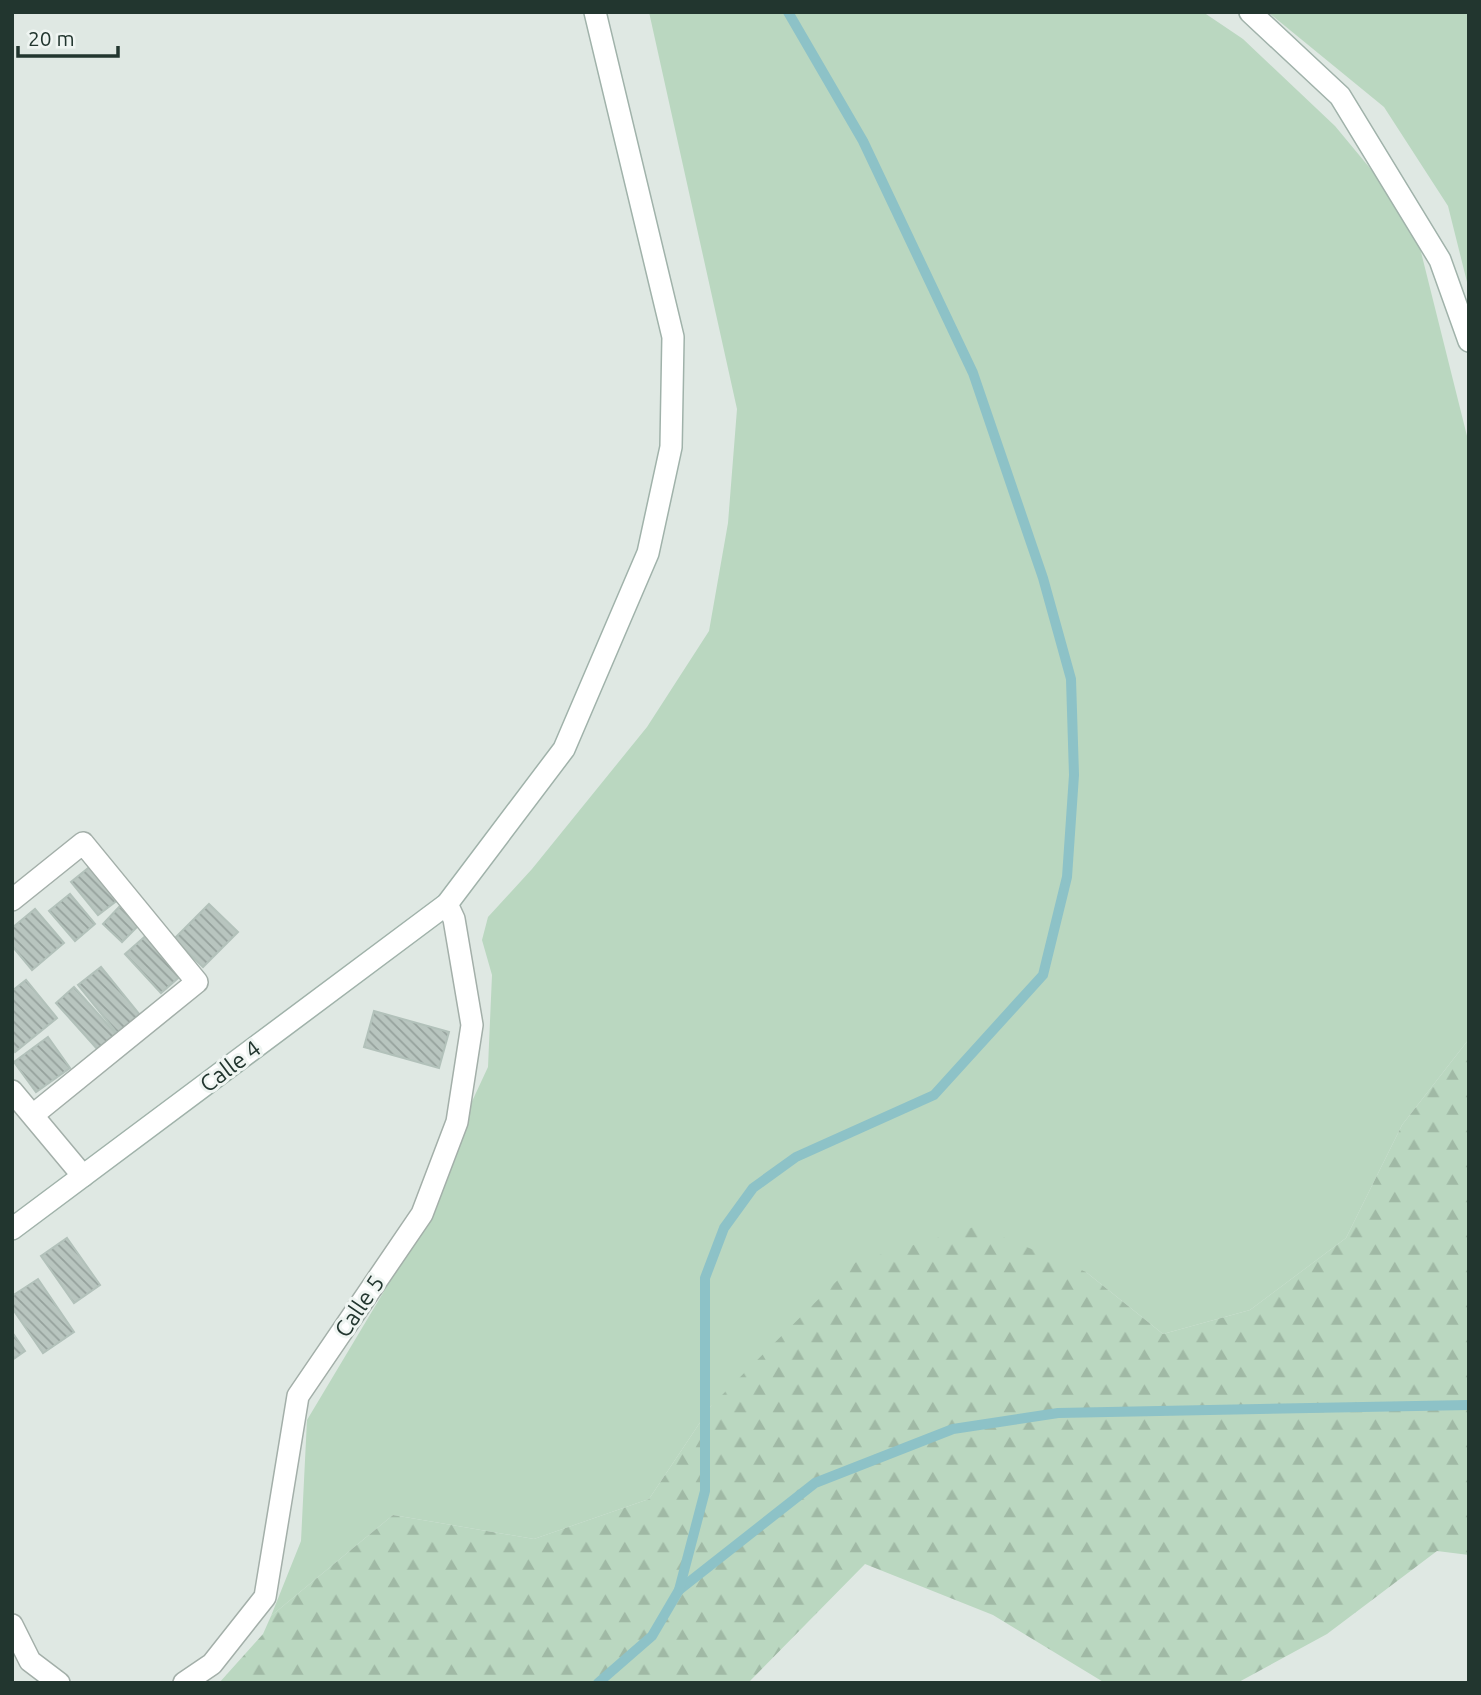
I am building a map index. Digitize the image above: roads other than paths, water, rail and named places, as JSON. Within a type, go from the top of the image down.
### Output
[{"type":"main road","name":"Calle 4","points":[[12,1229],[447,904],[564,749],[648,553],[671,447],[673,337],[594,12]]},
{"type":"main road","points":[[1250,12],[1340,96],[1440,260],[1469,341]]},
{"type":"main road","points":[[12,900],[83,843],[197,982],[33,1115]]},
{"type":"main road","name":"Calle 5","points":[[184,1683],[212,1664],[265,1597],[298,1396],[422,1214],[457,1122],[472,1025],[454,919],[447,904]]},
{"type":"main road","points":[[12,1091],[83,1176]]},
{"type":"main road","points":[[12,1625],[30,1661],[59,1683]]},
{"type":"waterway","points":[[598,1683],[652,1636],[679,1590],[705,1491],[705,1278],[724,1228],[753,1188],[796,1157],[934,1095],[1043,975],[1067,877],[1074,775],[1071,679],[1043,578],[973,373],[863,141],[788,12]]},
{"type":"waterway","points":[[679,1590],[815,1483],[953,1429],[1058,1413],[1469,1405]]}]
